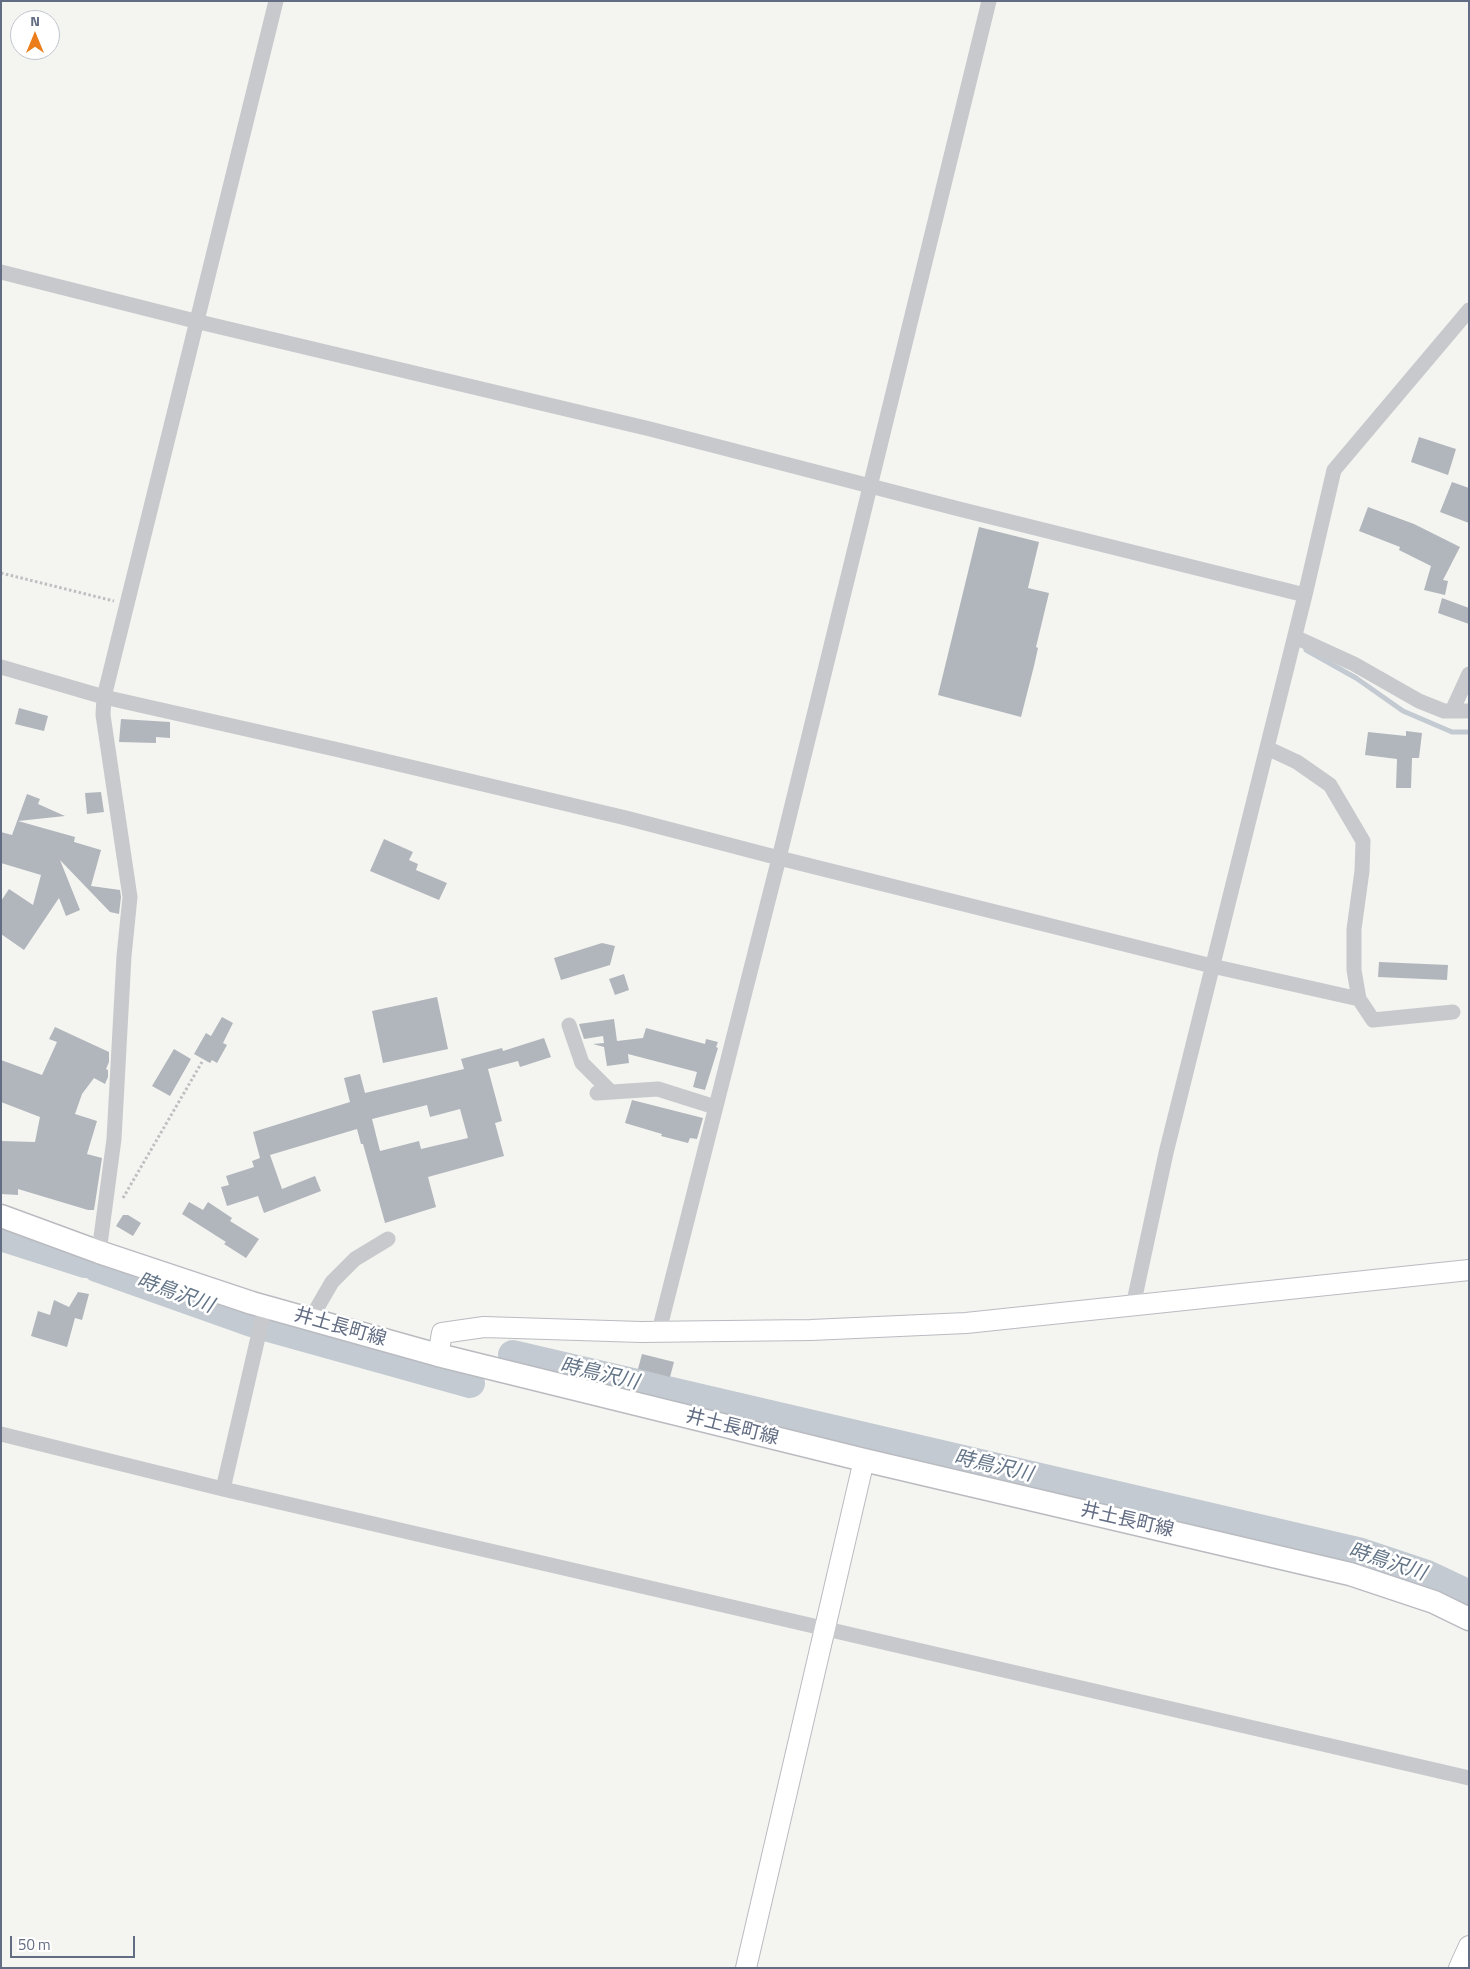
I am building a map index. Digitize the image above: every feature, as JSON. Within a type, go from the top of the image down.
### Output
[{"type":"main road","name":"井土長町線","points":[[1,1216],[99,1252],[310,1320],[438,1355],[864,1460],[1350,1574],[1434,1602],[1469,1619]]},
{"type":"street","points":[[99,1252],[114,1139],[124,956],[130,897],[103,715],[104,697],[195,322],[276,1]]},
{"type":"street","points":[[659,1332],[779,858],[989,1]]},
{"type":"street","points":[[1,272],[195,322],[650,430],[1306,595]]},
{"type":"street","points":[[1133,1306],[1166,1153],[1306,595],[1334,470],[1469,310]]},
{"type":"street","points":[[1295,636],[1354,664],[1419,701],[1444,711],[1469,711]]},
{"type":"street","points":[[1,667],[104,697],[607,813],[1212,966],[1359,999]]},
{"type":"street","points":[[1452,711],[1469,674]]},
{"type":"street","points":[[1267,748],[1297,762],[1330,785],[1363,841],[1362,871],[1354,929],[1354,970],[1359,999],[1373,1020],[1453,1012]]},
{"type":"street","points":[[569,1025],[582,1064],[604,1092],[658,1089],[715,1107]]},
{"type":"street","points":[[310,1320],[332,1282],[355,1259],[388,1239]]},
{"type":"street","points":[[438,1355],[442,1333],[484,1327],[659,1332],[811,1330],[966,1323],[1469,1270]]},
{"type":"street","points":[[223,1489],[265,1307]]},
{"type":"street","points":[[1,1434],[223,1489],[1469,1778]]},
{"type":"street","points":[[746,1968],[864,1460]]},
{"type":"path","points":[[1,574],[126,604]]},
{"type":"path","points":[[120,1203],[202,1062]]},
{"type":"building","points":[[1419,437],[1456,449],[1448,475],[1411,462]]},
{"type":"building","points":[[1452,482],[1469,488],[1469,523],[1440,512]]},
{"type":"building","points":[[1368,507],[1414,524],[1460,547],[1443,580],[1448,581],[1445,595],[1424,590],[1431,566],[1399,550],[1400,547],[1359,531]]},
{"type":"building","points":[[979,527],[1039,542],[1028,588],[1049,593],[1021,717],[938,695]]},
{"type":"building","points":[[1442,598],[1469,608],[1469,624],[1438,613]]},
{"type":"building","points":[[19,708],[48,716],[44,731],[15,724]]},
{"type":"building","points":[[121,719],[170,722],[170,738],[156,737],[156,743],[119,742]]},
{"type":"building","points":[[1406,731],[1422,733],[1419,758],[1412,758],[1411,788],[1396,788],[1397,759],[1365,755],[1368,732],[1406,736]]},
{"type":"building","points":[[101,792],[104,812],[87,814],[85,793]]},
{"type":"building","points":[[27,794],[40,799],[38,804],[65,816],[18,821],[75,837],[74,842],[101,850],[91,886],[120,890],[121,897],[119,914],[110,912],[60,860],[80,910],[66,916],[59,898],[24,950],[1,934],[1,901],[9,889],[33,905],[41,875],[1,863],[1,832],[12,835]]},
{"type":"building","points":[[384,839],[413,852],[409,860],[418,864],[416,870],[447,883],[439,900],[370,871]]},
{"type":"building","points":[[602,943],[615,946],[610,965],[561,980],[554,958]]},
{"type":"building","points":[[1379,962],[1448,965],[1447,980],[1378,977]]},
{"type":"building","points":[[624,974],[629,990],[615,995],[609,979]]},
{"type":"building","points":[[437,997],[448,1049],[383,1063],[372,1011]]},
{"type":"building","points":[[222,1017],[233,1023],[223,1043],[227,1045],[217,1063],[212,1060],[210,1063],[194,1054],[206,1033],[211,1036]]},
{"type":"building","points":[[614,1019],[617,1041],[643,1038],[646,1028],[705,1044],[706,1039],[718,1042],[716,1047],[718,1048],[705,1090],[693,1087],[697,1072],[628,1054],[629,1063],[607,1066],[604,1047],[593,1044],[604,1043],[603,1036],[584,1039],[579,1024]]},
{"type":"building","points":[[55,1027],[109,1052],[109,1062],[106,1069],[108,1070],[108,1077],[105,1084],[94,1078],[82,1094],[75,1114],[97,1121],[87,1154],[102,1158],[94,1210],[88,1210],[18,1189],[18,1195],[1,1194],[1,1141],[35,1142],[40,1117],[1,1102],[1,1060],[42,1075],[57,1042],[49,1039]]},
{"type":"building","points":[[544,1038],[551,1057],[520,1067],[518,1061],[488,1069],[502,1121],[495,1123],[504,1156],[428,1177],[436,1207],[385,1223],[357,1129],[270,1155],[282,1189],[315,1176],[321,1191],[264,1213],[258,1196],[227,1206],[221,1187],[229,1185],[226,1176],[254,1167],[252,1161],[260,1158],[253,1132],[350,1102],[344,1078],[360,1074],[365,1093],[464,1069],[461,1059],[502,1048],[503,1051]],"holes":[[[427,1105],[430,1117],[460,1109],[468,1138],[421,1149],[419,1141],[380,1151],[372,1119]]]},
{"type":"building","points":[[174,1049],[191,1059],[170,1096],[152,1086]]},
{"type":"building","points":[[632,1100],[703,1118],[697,1139],[690,1138],[688,1143],[625,1123]]},
{"type":"building","points":[[189,1202],[203,1210],[208,1202],[232,1218],[230,1221],[259,1239],[246,1258],[224,1244],[226,1242],[182,1214]]},
{"type":"building","points":[[123,1215],[128,1215],[141,1223],[133,1236],[116,1226]]},
{"type":"building","points":[[78,1292],[89,1294],[82,1320],[75,1318],[67,1347],[31,1336],[38,1311],[50,1315],[54,1300],[69,1307]]},
{"type":"building","points":[[642,1354],[674,1362],[670,1377],[638,1369]]},
{"type":"waterway","points":[[1306,650],[1356,678],[1403,711],[1452,732],[1469,732]]},
{"type":"waterway","name":"時鳥沢川","points":[[1,1236],[85,1263]]},
{"type":"waterway","name":"時鳥沢川","points":[[97,1267],[252,1322]]},
{"type":"waterway","name":"時鳥沢川","points":[[269,1327],[470,1383]]},
{"type":"waterway","name":"時鳥沢川","points":[[513,1355],[1358,1552],[1427,1575],[1469,1595]]}]
